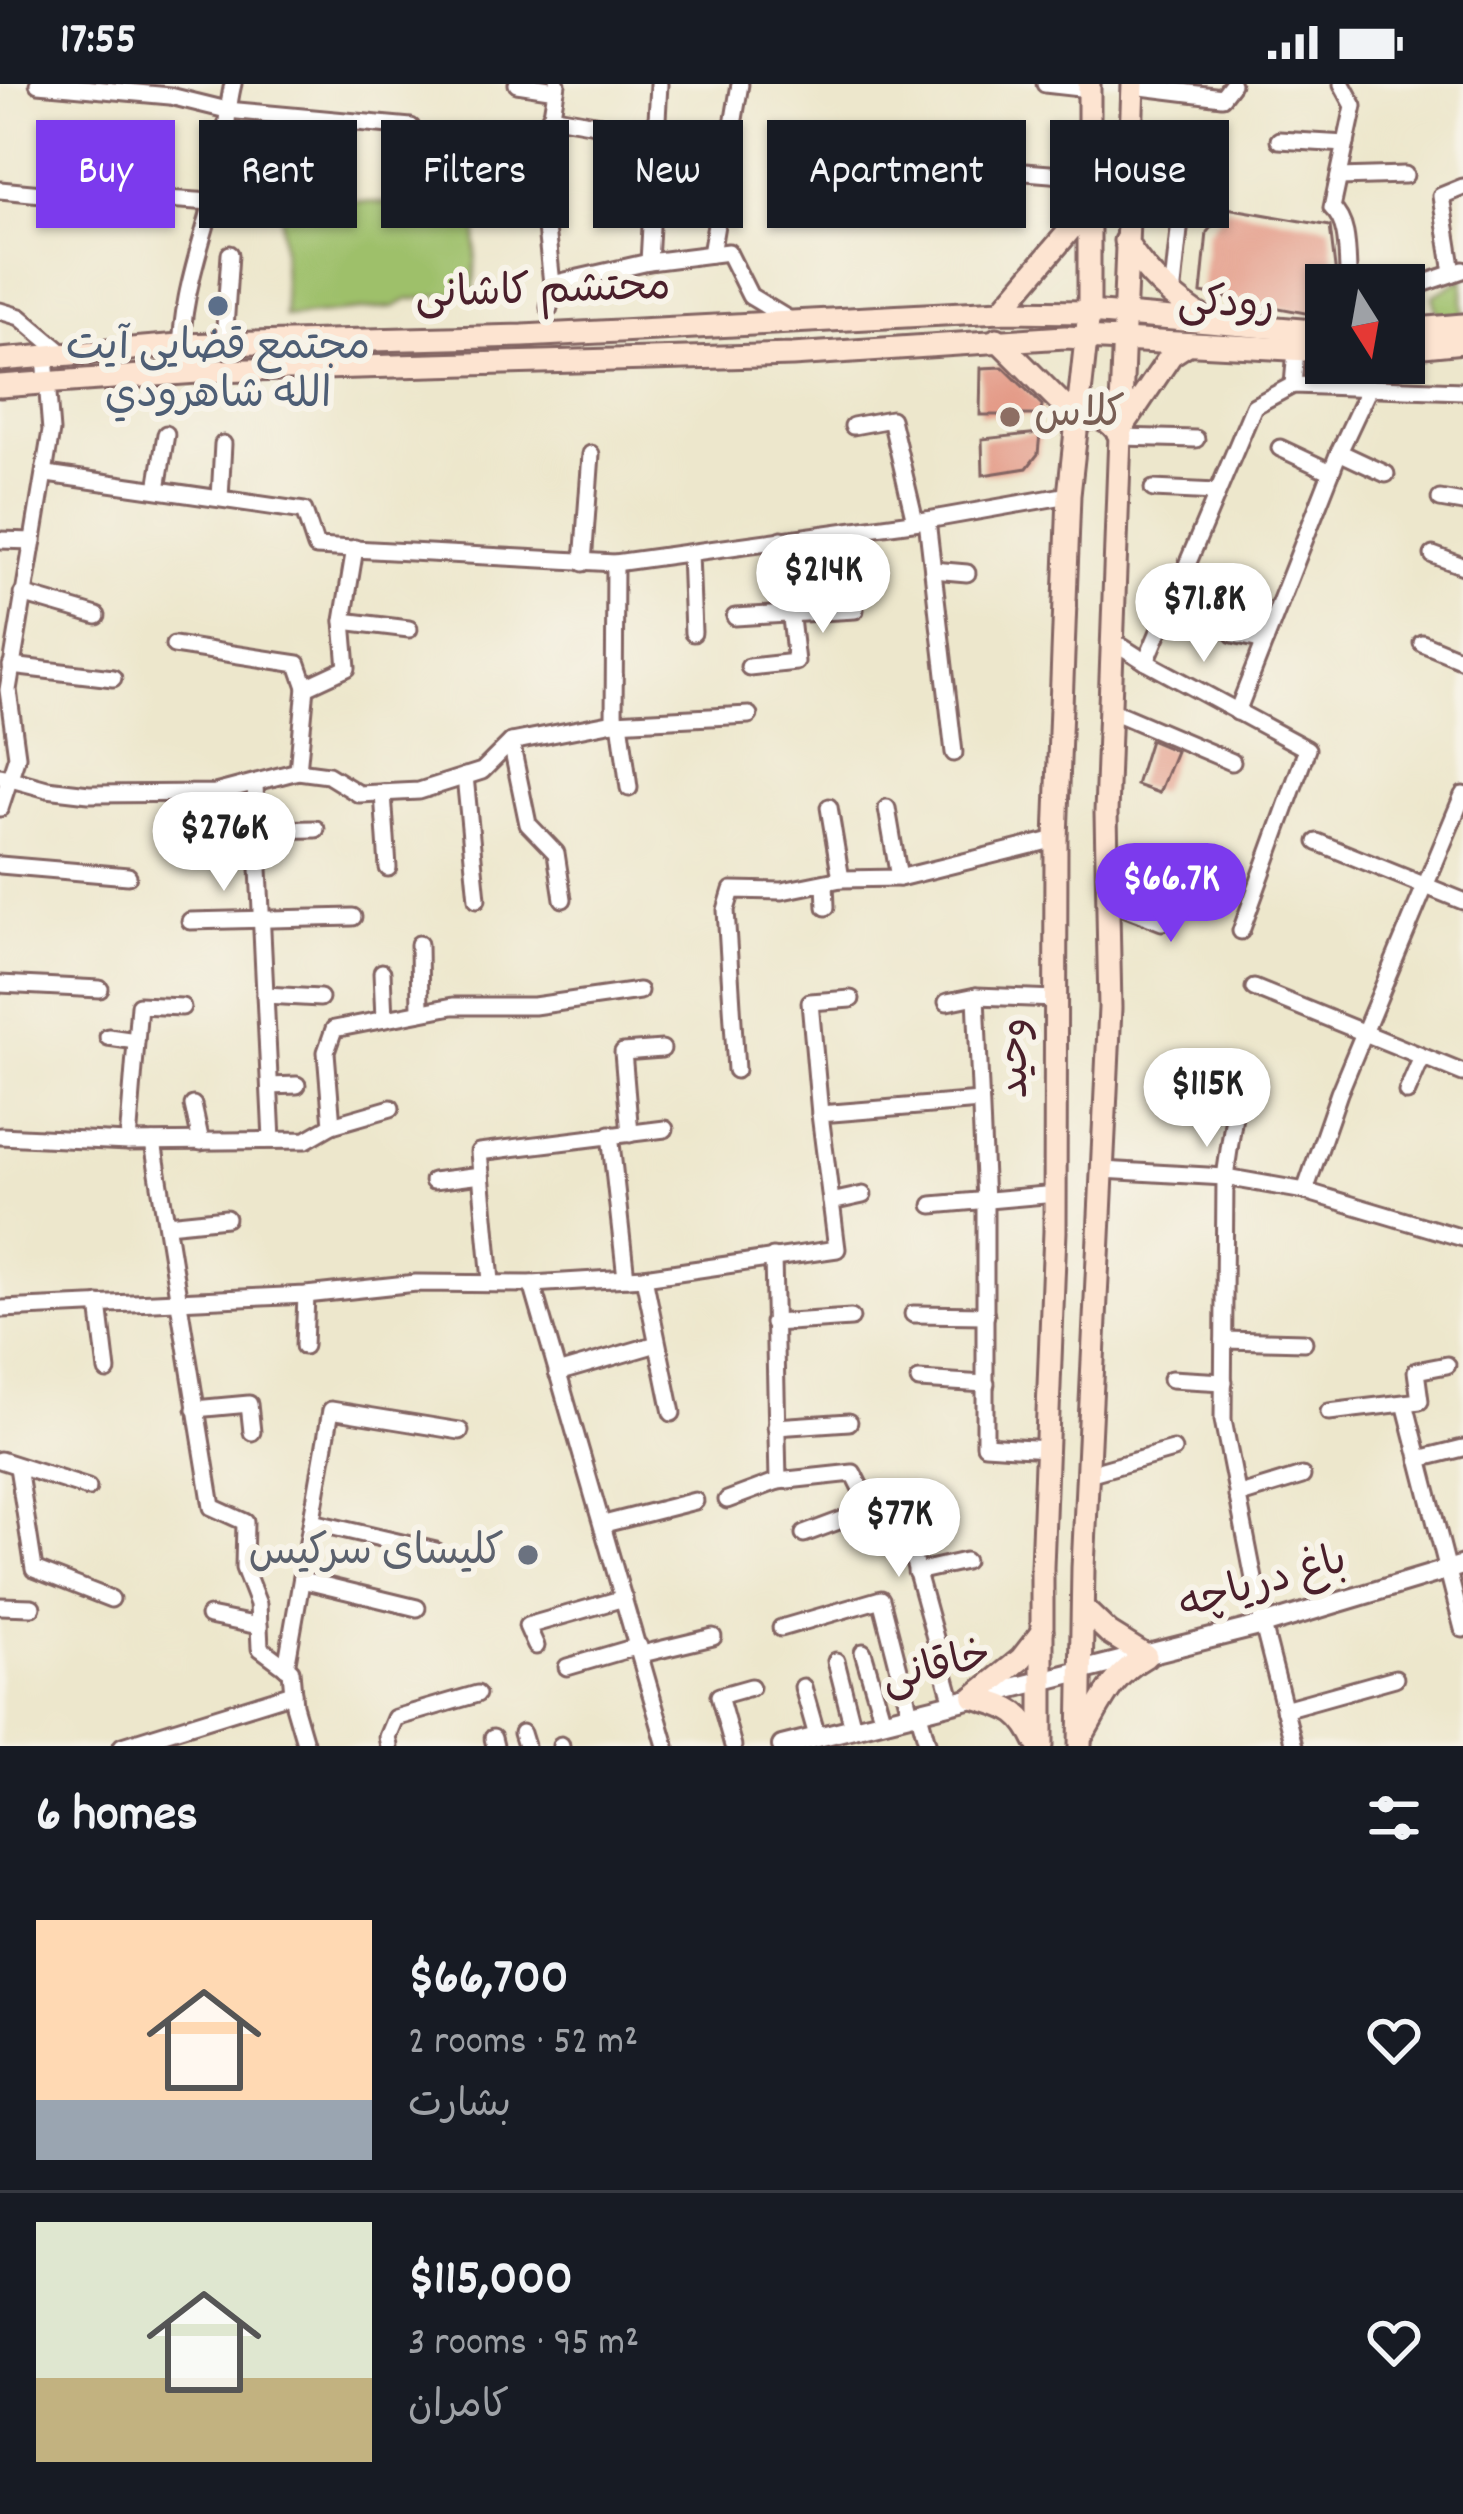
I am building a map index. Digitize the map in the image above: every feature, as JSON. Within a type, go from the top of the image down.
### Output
[{"type":"main road","name":"وحید","points":[[1131,120],[1132,85]]},
{"type":"main road","name":"وحید","points":[[1089,87],[1089,120]]},
{"type":"main road","points":[[1000,311],[1062,228]]},
{"type":"main road","name":"وحید","points":[[1043,1746],[1042,1567],[1056,1194],[1057,838],[1070,495],[1089,312],[1088,228]]},
{"type":"main road","name":"وحید","points":[[1080,1744],[1083,1568],[1110,1008],[1106,813],[1126,228]]},
{"type":"main road","points":[[1125,241],[1172,297],[1213,323]]},
{"type":"main road","name":"محتشم کاشانی","points":[[0,360],[224,343],[523,336],[1000,311],[1089,312]]},
{"type":"main road","name":"رودکی","points":[[1089,312],[1305,330]]},
{"type":"main road","points":[[737,356],[752,345],[751,332],[740,325]]},
{"type":"main road","points":[[1425,328],[1463,325]]},
{"type":"main road","name":"محتشم کاشانی","points":[[0,386],[182,373],[792,355],[997,339],[1086,338]]},
{"type":"main road","name":"رودکی","points":[[1086,338],[1305,350]]},
{"type":"main road","points":[[997,339],[1075,422],[1099,416],[1121,433],[1171,355],[1188,344]]},
{"type":"main road","points":[[1425,346],[1463,342]]},
{"type":"main road","points":[[1042,1567],[1070,1573],[1083,1568]]},
{"type":"main road","points":[[964,1700],[1015,1711],[1043,1746],[1080,1744],[1108,1687],[1125,1668],[1146,1656],[1108,1633],[1085,1610]]},
{"type":"main road","points":[[964,1700],[1021,1659],[1042,1632]]},
{"type":"street","points":[[38,84],[170,95],[226,110],[381,124]]},
{"type":"street","points":[[225,120],[233,84]]},
{"type":"street","points":[[517,84],[556,87],[550,120]]},
{"type":"street","points":[[649,262],[659,84]]},
{"type":"street","points":[[711,254],[740,84]]},
{"type":"street","points":[[1046,84],[1089,87]]},
{"type":"street","points":[[1132,85],[1222,98],[1232,84]]},
{"type":"street","points":[[1342,84],[1354,106],[1332,208],[1340,215],[1346,234],[1348,264]]},
{"type":"street","points":[[550,116],[593,124]]},
{"type":"street","points":[[1280,140],[1346,144]]},
{"type":"street","points":[[1339,177],[1405,175]]},
{"type":"street","points":[[1425,283],[1458,272],[1441,196],[1463,187]]},
{"type":"street","points":[[0,190],[36,193]]},
{"type":"street","points":[[182,373],[179,345],[206,228]]},
{"type":"street","points":[[546,228],[552,284],[549,308],[560,332]]},
{"type":"street","points":[[1172,297],[1179,228]]},
{"type":"street","points":[[552,284],[649,262],[728,252],[750,296],[793,322]]},
{"type":"street","points":[[224,343],[230,254]]},
{"type":"street","points":[[523,336],[549,308]]},
{"type":"street","points":[[0,310],[20,317],[54,355],[48,381],[47,474],[5,699],[16,756],[5,777],[0,808]]},
{"type":"street","points":[[1293,385],[1295,350]]},
{"type":"street","points":[[1146,662],[1254,406],[1293,385],[1463,391]]},
{"type":"street","points":[[1237,712],[1339,452],[1369,388]]},
{"type":"street","points":[[853,426],[891,419],[933,570],[954,752]]},
{"type":"street","points":[[1121,433],[1196,439]]},
{"type":"street","points":[[157,489],[166,434]]},
{"type":"street","points":[[220,498],[223,445]]},
{"type":"street","points":[[1280,448],[1331,472]]},
{"type":"street","points":[[1339,452],[1386,474]]},
{"type":"street","points":[[583,563],[591,454]]},
{"type":"street","points":[[47,474],[304,511],[316,547],[583,563],[690,554],[1070,495]]},
{"type":"street","points":[[1153,489],[1216,492]]},
{"type":"street","points":[[1440,499],[1463,503]]},
{"type":"street","points":[[749,667],[796,662],[782,539]]},
{"type":"street","points":[[0,540],[33,542]]},
{"type":"street","points":[[306,687],[347,668],[343,621],[355,548]]},
{"type":"street","points":[[690,554],[693,633]]},
{"type":"street","points":[[1433,555],[1463,565]]},
{"type":"street","points":[[615,563],[617,722],[629,788]]},
{"type":"street","points":[[933,570],[967,573]]},
{"type":"street","points":[[22,594],[97,616]]},
{"type":"street","points":[[734,617],[854,610]]},
{"type":"street","points":[[343,621],[409,629]]},
{"type":"street","points":[[1233,634],[1264,640]]},
{"type":"street","points":[[1113,641],[1303,745],[1308,756],[1241,931]]},
{"type":"street","points":[[1422,644],[1463,660]]},
{"type":"street","points":[[174,645],[298,664],[306,687],[298,771]]},
{"type":"street","points":[[11,666],[112,678]]},
{"type":"street","points":[[1110,710],[1232,762]]},
{"type":"street","points":[[5,777],[89,794],[215,793],[298,771],[328,775],[358,794],[419,791],[482,771],[511,742],[617,722],[749,715]]},
{"type":"street","points":[[511,742],[528,824],[556,853],[562,899]]},
{"type":"street","points":[[465,776],[477,898]]},
{"type":"street","points":[[255,785],[272,1139]]},
{"type":"street","points":[[383,793],[388,868]]},
{"type":"street","points":[[1305,1191],[1363,1033],[1463,796]]},
{"type":"street","points":[[826,907],[833,881],[830,807]]},
{"type":"street","points":[[887,808],[898,878]]},
{"type":"street","points":[[257,830],[316,830]]},
{"type":"street","points":[[736,1070],[727,910],[732,890],[782,891],[833,881],[898,878],[1057,838]]},
{"type":"street","points":[[1317,842],[1463,902]]},
{"type":"street","points":[[0,865],[128,876]]},
{"type":"street","points":[[1108,902],[1162,922],[1186,870]]},
{"type":"street","points":[[190,921],[353,917]]},
{"type":"street","points":[[419,944],[420,1012]]},
{"type":"street","points":[[382,972],[384,1019]]},
{"type":"street","points":[[0,984],[100,989]]},
{"type":"street","points":[[1254,988],[1463,1073]]},
{"type":"street","points":[[332,1125],[326,1052],[334,1029],[453,1006],[534,1006],[639,992]]},
{"type":"street","points":[[266,995],[320,998]]},
{"type":"street","points":[[947,1002],[976,996],[1057,999]]},
{"type":"street","points":[[976,996],[985,1202],[985,1445],[1048,1449]]},
{"type":"street","points":[[2,1309],[306,1295],[416,1283],[532,1284],[635,1277],[837,1249],[810,1002],[851,1000]]},
{"type":"street","points":[[128,1142],[139,1005],[182,1007]]},
{"type":"street","points":[[108,1037],[136,1041]]},
{"type":"street","points":[[630,1134],[623,1052],[662,1049]]},
{"type":"street","points":[[1407,1092],[1423,1057]]},
{"type":"street","points":[[270,1086],[297,1085]]},
{"type":"street","points":[[1202,1095],[1236,1102],[1226,1178],[1223,1420],[1263,1625],[1293,1744],[1274,1746]]},
{"type":"street","points":[[820,1114],[980,1101]]},
{"type":"street","points":[[193,1105],[201,1142]]},
{"type":"street","points":[[0,1136],[128,1142],[306,1141],[332,1125],[391,1108]]},
{"type":"street","points":[[491,1281],[479,1152],[665,1130]]},
{"type":"street","points":[[610,1134],[635,1277],[657,1344],[672,1413]]},
{"type":"street","points":[[153,1142],[212,1507],[245,1522],[244,1568],[258,1604],[260,1648],[291,1671],[306,1746]]},
{"type":"street","points":[[1102,1170],[1226,1178],[1305,1191],[1463,1238]]},
{"type":"street","points":[[433,1181],[481,1175]]},
{"type":"street","points":[[932,1205],[1056,1194]]},
{"type":"street","points":[[831,1202],[863,1196]]},
{"type":"street","points":[[167,1224],[226,1218]]},
{"type":"street","points":[[773,1257],[778,1481]]},
{"type":"street","points":[[532,1284],[666,1746]]},
{"type":"street","points":[[304,1346],[306,1295]]},
{"type":"street","points":[[100,1304],[106,1371]]},
{"type":"street","points":[[913,1314],[986,1315]]},
{"type":"street","points":[[773,1323],[851,1318]]},
{"type":"street","points":[[1224,1340],[1304,1342]]},
{"type":"street","points":[[556,1372],[657,1344]]},
{"type":"street","points":[[1329,1412],[1420,1401],[1416,1371],[1447,1365]]},
{"type":"street","points":[[1171,1379],[1223,1382]]},
{"type":"street","points":[[919,1380],[986,1384]]},
{"type":"street","points":[[1405,1402],[1455,1567],[1463,1629]]},
{"type":"street","points":[[195,1409],[249,1404],[252,1432]]},
{"type":"street","points":[[286,1668],[331,1410],[460,1431]]},
{"type":"street","points":[[776,1427],[849,1422]]},
{"type":"street","points":[[1419,1459],[1463,1448]]},
{"type":"street","points":[[1088,1474],[1173,1450]]},
{"type":"street","points":[[0,1460],[88,1488]]},
{"type":"street","points":[[18,1466],[34,1569],[111,1599]]},
{"type":"street","points":[[727,1500],[778,1481],[853,1473],[871,1509]]},
{"type":"street","points":[[1237,1496],[1302,1476]]},
{"type":"street","points":[[604,1524],[695,1502]]},
{"type":"street","points":[[804,1534],[871,1509],[899,1507],[916,1572],[964,1700]]},
{"type":"street","points":[[312,1522],[436,1551]]},
{"type":"street","points":[[916,1572],[965,1561]]},
{"type":"street","name":"باغ دریاچه","points":[[1040,1682],[1263,1625],[1455,1567]]},
{"type":"street","points":[[302,1580],[417,1608]]},
{"type":"street","points":[[536,1646],[526,1626],[624,1598]]},
{"type":"street","points":[[781,1628],[881,1598],[928,1746]]},
{"type":"street","points":[[0,1606],[32,1607]]},
{"type":"street","points":[[209,1616],[259,1626]]},
{"type":"street","points":[[567,1667],[713,1636]]},
{"type":"street","points":[[863,1652],[884,1720]]},
{"type":"street","points":[[836,1661],[854,1728]]},
{"type":"street","points":[[1284,1709],[1395,1678]]},
{"type":"street","name":"خاقانی","points":[[782,1746],[1040,1682]]},
{"type":"street","points":[[733,1746],[719,1696],[751,1687]]},
{"type":"street","points":[[802,1687],[817,1736]]},
{"type":"street","points":[[122,1746],[293,1693]]},
{"type":"street","points":[[389,1746],[387,1737],[395,1718],[477,1694]]},
{"type":"green space","points":[[357,201],[381,203],[381,228],[477,228],[474,291],[408,300],[394,307],[285,317],[282,228],[357,228]]},
{"type":"green space","points":[[1463,278],[1463,319],[1439,322],[1433,296]]},
{"type":"building","points":[[1229,208],[1330,226],[1335,264],[1305,264],[1305,313],[1201,293],[1207,232],[1229,228]]},
{"type":"building","points":[[1003,367],[1042,405],[1041,415],[980,415],[981,368]]},
{"type":"building","points":[[1040,433],[1038,454],[1027,468],[983,475],[982,439]]},
{"type":"building","points":[[1150,740],[1176,751],[1159,793],[1136,785]]},
{"type":"place","name":"مجتمع قضایی آیت الله شاهرودي","points":[[218,306]]},
{"type":"place","name":"کلاس","points":[[1010,417]]},
{"type":"place","name":"کلیسای سرکیس","points":[[528,1555]]}]
